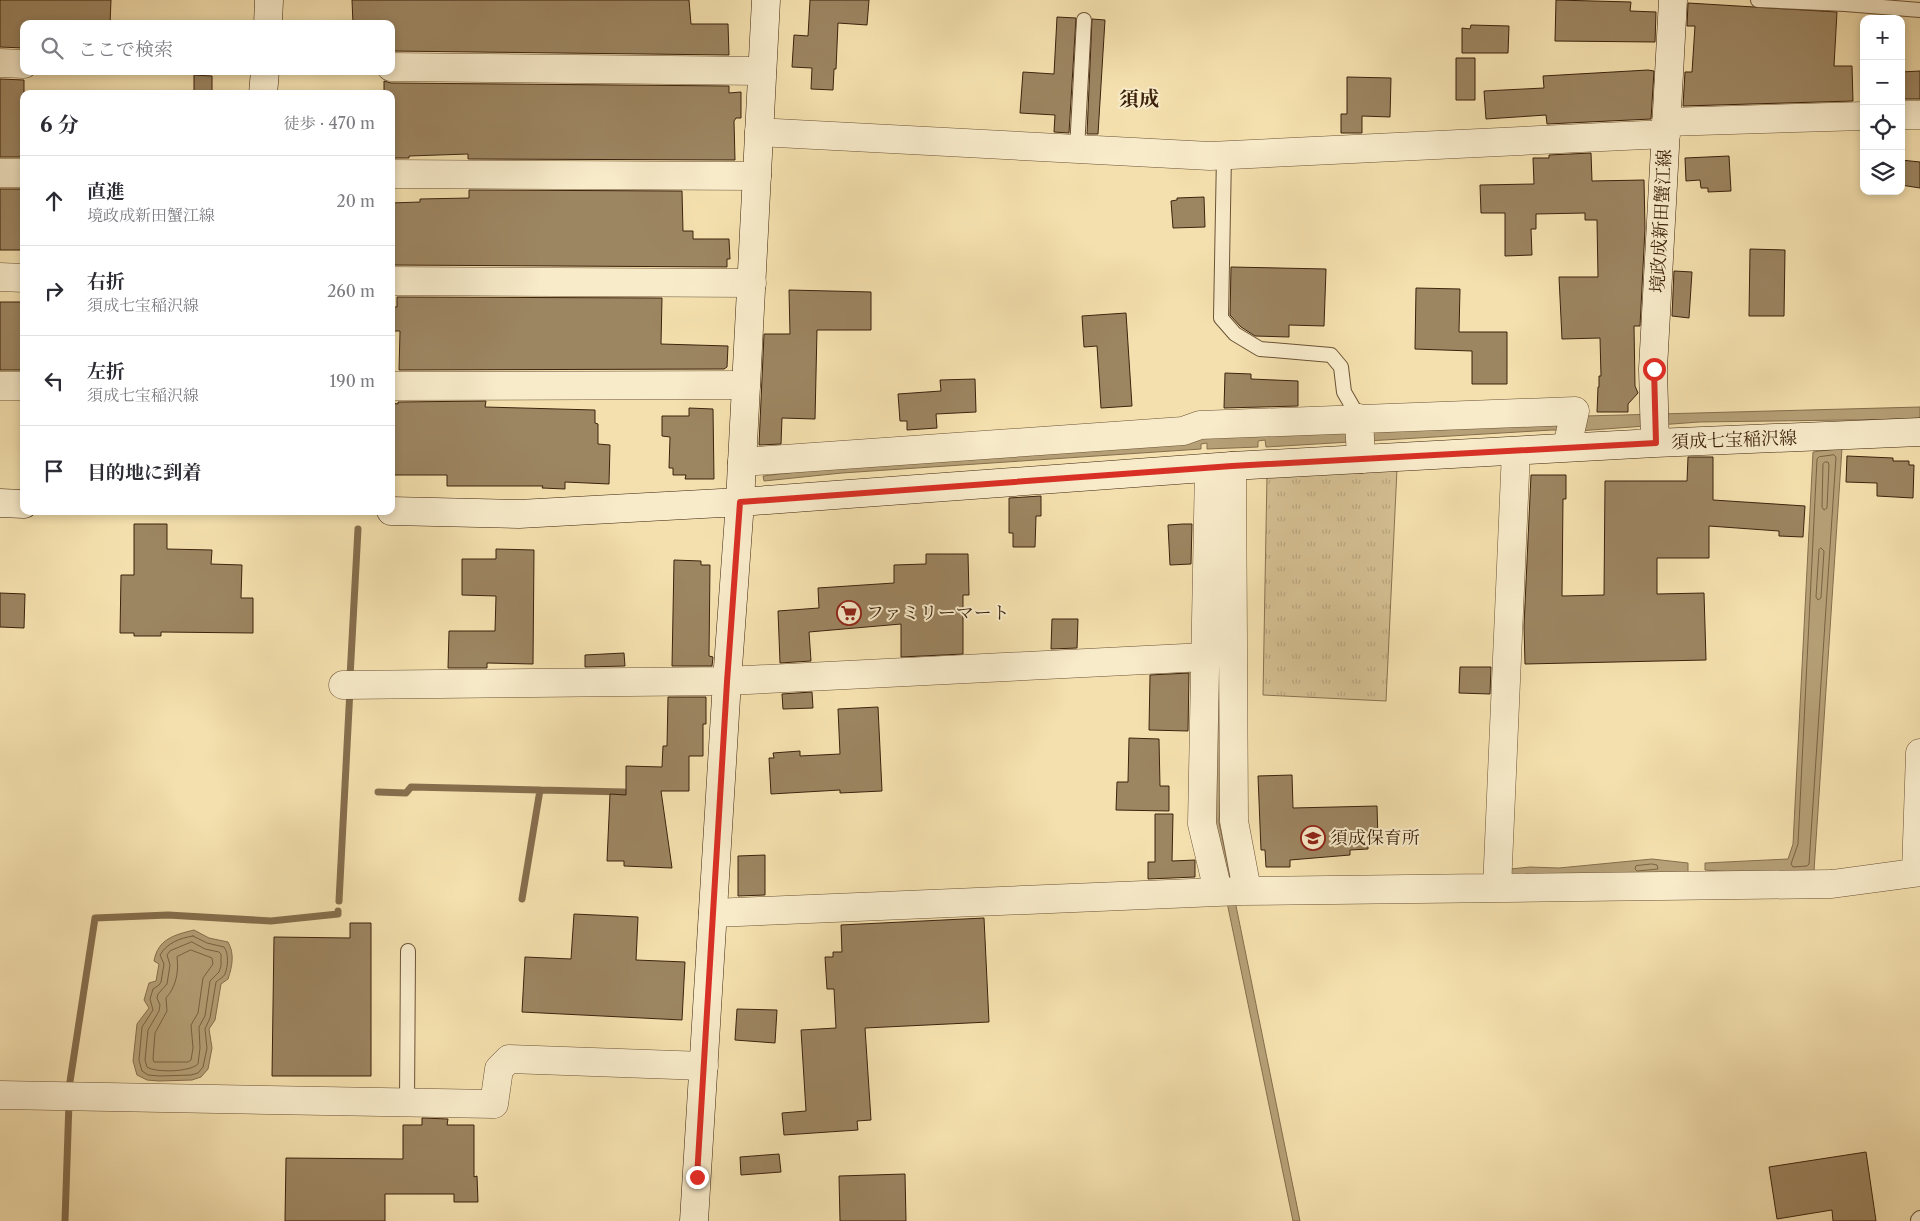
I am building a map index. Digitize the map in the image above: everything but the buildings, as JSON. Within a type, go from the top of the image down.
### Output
[{"type":"street","points":[[268,20],[269,0]]},
{"type":"street","points":[[694,1221],[740,502],[766,0]]},
{"type":"street","name":"境政成新田蟹江線","points":[[1655,425],[1654,369],[1673,0]]},
{"type":"street","points":[[0,64],[20,64]]},
{"type":"street","points":[[395,67],[762,71]]},
{"type":"street","points":[[264,90],[265,75]]},
{"type":"street","points":[[1905,115],[1920,115]]},
{"type":"street","points":[[759,132],[1224,155],[1860,116]]},
{"type":"street","points":[[0,173],[20,173]]},
{"type":"street","points":[[395,174],[757,176]]},
{"type":"street","points":[[0,277],[20,278]]},
{"type":"street","points":[[395,281],[752,283]]},
{"type":"street","points":[[395,386],[746,385]]},
{"type":"street","points":[[0,386],[20,386]]},
{"type":"street","points":[[742,462],[1183,431],[1200,425],[1360,436],[1575,411],[1570,431]]},
{"type":"street","name":"須成七宝稲沢線","points":[[395,511],[519,514],[740,502],[1220,467],[1360,436],[1516,451],[1570,431],[1655,425],[1920,432]]},
{"type":"street","points":[[1497,888],[1516,451]]},
{"type":"street","points":[[1220,467],[1205,657],[1202,824],[1232,891]]},
{"type":"street","points":[[1220,467],[1234,821],[1232,891]]},
{"type":"street","points":[[0,503],[20,504]]},
{"type":"street","points":[[343,685],[727,682],[1205,657]]},
{"type":"street","points":[[713,913],[1232,891],[1832,884],[1918,872],[1920,753]]},
{"type":"street","points":[[0,1095],[494,1104],[498,1068],[509,1059],[704,1066]]},
{"type":"lane","points":[[1758,0],[1845,2],[1920,10]]},
{"type":"lane","points":[[1076,149],[1084,20]]},
{"type":"lane","points":[[1224,155],[1221,318],[1235,334],[1260,349],[1331,355],[1341,367],[1344,392],[1360,436]]},
{"type":"lane","points":[[406,1103],[408,951]]},
{"type":"green space","points":[[1397,469],[1386,701],[1263,695],[1267,475]]},
{"type":"water","points":[[1920,407],[1920,419],[1699,422],[1578,431],[1552,430],[1266,447],[1265,440],[1258,441],[1258,447],[1207,449],[1207,443],[1201,444],[1201,449],[842,473],[764,481],[763,476],[855,465],[1200,435],[1585,416]]},
{"type":"water","points":[[1842,448],[1814,871],[1761,874],[1705,870],[1705,863],[1788,859],[1793,844],[1813,452]]},
{"type":"water","points":[[1222,479],[1225,725],[1219,822],[1300,1221],[1293,1221],[1211,825]]},
{"type":"water","points":[[1652,859],[1688,863],[1688,873],[1637,876],[1511,874],[1510,869],[1530,867],[1559,868]]},
{"type":"water","points":[[194,930],[209,938],[228,942],[232,956],[232,965],[228,979],[221,984],[215,1020],[209,1029],[212,1048],[208,1069],[201,1077],[192,1080],[147,1080],[137,1075],[133,1061],[137,1024],[149,1008],[144,1000],[149,983],[156,981],[159,964],[154,961],[156,954],[168,939]]},
{"type":"waterway","points":[[350,677],[358,529]]},
{"type":"waterway","points":[[339,901],[350,689]]},
{"type":"waterway","points":[[378,792],[406,793],[411,787],[624,792]]},
{"type":"waterway","points":[[522,899],[540,790]]},
{"type":"waterway","points":[[69,1088],[95,918],[168,915],[271,921],[338,914],[338,911]]},
{"type":"waterway","points":[[65,1221],[69,1102]]},
{"type":"place","name":"ファミリーマート","points":[[849,613]]},
{"type":"place","name":"須成保育所","points":[[1313,838]]},
{"type":"district","name":"須成","points":[[1139,99]]},
{"type":"route","points":[[697,1177],[727,682],[740,502],[1232,466],[1656,443],[1654,369]]}]
